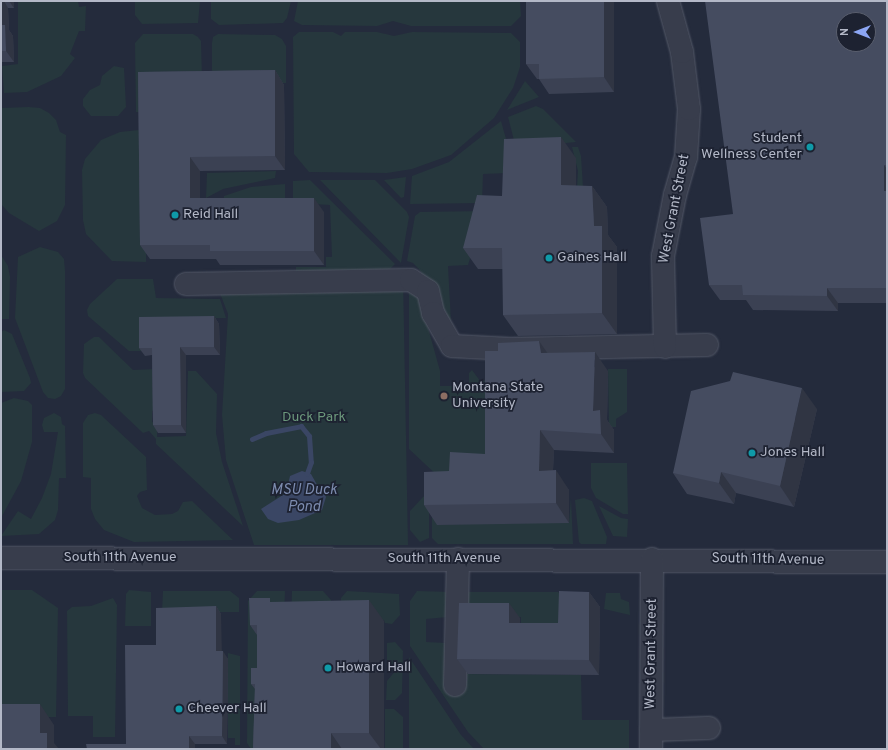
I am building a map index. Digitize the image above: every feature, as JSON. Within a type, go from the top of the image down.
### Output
[{"type":"street","name":"West Grant Street","points":[[665,347],[663,256],[675,195],[686,157],[689,109],[682,52],[668,1]]},
{"type":"street","points":[[186,284],[411,280],[428,291],[433,313],[452,346],[510,348],[665,347],[707,345]]},
{"type":"street","name":"South 11th Avenue","points":[[1,558],[652,559],[887,562]]},
{"type":"street","points":[[455,685],[458,559]]},
{"type":"street","name":"West Grant Street","points":[[651,740],[652,559]]},
{"type":"street","points":[[651,740],[709,728]]},
{"type":"green space","points":[[18,1],[78,1],[79,7],[86,6],[85,31],[79,31],[70,54],[75,58],[61,76],[27,92],[4,93],[2,66],[18,64]]},
{"type":"green space","points":[[135,1],[200,1],[198,23],[142,24],[135,15]]},
{"type":"green space","points":[[211,1],[291,1],[287,18],[283,23],[219,25],[211,19]]},
{"type":"green space","points":[[298,1],[520,1],[521,16],[511,26],[411,26],[393,21],[377,26],[302,25],[294,21]]},
{"type":"green space","points":[[299,32],[333,32],[341,36],[345,32],[377,32],[394,36],[412,32],[511,33],[520,42],[520,67],[513,88],[494,118],[451,155],[412,169],[387,173],[309,172],[294,154],[293,37]]},
{"type":"green space","points":[[143,34],[193,34],[198,37],[201,41],[202,79],[146,112],[136,112],[135,43]]},
{"type":"green space","points":[[218,34],[275,35],[282,39],[286,46],[286,83],[212,83],[212,43],[213,37]]},
{"type":"green space","points":[[114,66],[124,68],[126,107],[118,116],[91,116],[83,106],[83,99],[90,90],[100,85],[102,76]]},
{"type":"green space","points":[[525,81],[539,97],[507,110]]},
{"type":"green space","points":[[536,106],[543,109],[576,142],[516,148],[508,117]]},
{"type":"green space","points":[[1,108],[40,108],[49,113],[56,120],[60,132],[66,135],[65,205],[57,221],[39,231],[9,213],[1,204]]},
{"type":"green space","points":[[501,121],[506,139],[508,173],[483,174],[482,203],[410,204],[412,176],[449,162]]},
{"type":"green space","points":[[139,130],[147,140],[146,262],[112,261],[86,234],[83,220],[82,170],[85,159],[101,140],[120,132]]},
{"type":"green space","points":[[572,147],[578,147],[581,156],[583,187],[577,187],[578,171]]},
{"type":"green space","points":[[276,171],[275,178],[223,189],[206,198],[207,173]]},
{"type":"green space","points":[[406,177],[404,197],[401,198],[384,180]]},
{"type":"green space","points":[[310,180],[395,264],[387,272],[296,273],[296,267],[326,267],[326,257],[332,257],[330,205],[293,203],[293,181]]},
{"type":"green space","points":[[320,180],[375,180],[407,212],[409,217],[401,263]]},
{"type":"green space","points":[[285,184],[285,202],[224,201],[224,196],[251,187]]},
{"type":"green space","points":[[484,211],[468,265],[448,266],[451,322],[419,269],[413,263],[407,261],[415,216],[420,212]]},
{"type":"green space","points":[[40,247],[58,252],[64,259],[65,389],[61,396],[55,399],[48,398],[43,392],[15,318],[18,257]]},
{"type":"green space","points":[[1,255],[8,266],[10,277],[9,319],[1,319]]},
{"type":"green space","name":"Duck Park","points":[[213,275],[403,275],[408,545],[254,545],[226,460],[222,415],[228,314]]},
{"type":"green space","points":[[117,279],[153,279],[156,298],[220,299],[226,318],[143,319],[142,351],[129,351],[88,316],[87,310],[90,304]]},
{"type":"green space","points":[[409,292],[420,299],[440,371],[440,386],[469,386],[469,373],[472,370],[481,382],[489,378],[496,465],[442,480],[409,449]]},
{"type":"green space","points":[[4,330],[12,334],[30,378],[31,383],[24,391],[1,392],[1,332]]},
{"type":"green space","points":[[94,337],[99,337],[133,370],[155,369],[156,410],[152,411],[152,422],[157,423],[157,437],[186,436],[188,371],[196,371],[217,394],[216,433],[222,462],[243,526],[156,444],[156,439],[149,431],[143,433],[85,378],[83,373],[84,344]]},
{"type":"green space","points":[[608,369],[627,369],[627,412],[616,419],[616,427],[609,427]]},
{"type":"green space","points":[[14,398],[28,401],[32,405],[32,442],[21,481],[1,518],[1,403]]},
{"type":"green space","points":[[54,413],[61,417],[62,424],[65,426],[66,478],[59,478],[58,510],[55,520],[39,534],[1,536],[18,511],[31,519],[42,498],[51,474],[58,432],[44,432],[42,425],[44,418]]},
{"type":"green space","points":[[95,413],[101,415],[146,457],[147,490],[140,492],[137,496],[142,508],[155,515],[172,514],[178,511],[183,502],[192,501],[233,540],[134,542],[104,530],[95,519],[91,509],[91,478],[83,477],[83,423],[88,415]]},
{"type":"green space","points":[[591,463],[627,463],[628,514],[623,514],[596,498],[591,488]]},
{"type":"green space","points":[[424,496],[429,496],[429,538],[420,542],[410,530],[410,511]]},
{"type":"green space","points":[[571,498],[573,544],[438,544],[432,538],[432,507],[569,523]]},
{"type":"green space","points":[[584,498],[592,501],[607,537],[606,544],[581,544],[579,542],[575,500]]},
{"type":"green space","points":[[599,506],[621,518],[628,519],[627,537],[613,536]]},
{"type":"green space","points":[[1,590],[32,590],[58,608],[56,717],[1,718]]},
{"type":"green space","points":[[129,590],[151,592],[151,626],[125,626],[126,594]]},
{"type":"green space","points":[[163,591],[230,591],[239,598],[239,612],[162,612]]},
{"type":"green space","points":[[257,591],[285,591],[284,617],[268,749],[251,749],[247,743],[248,601]]},
{"type":"green space","points":[[292,591],[323,591],[331,600],[331,620],[291,621]]},
{"type":"green space","points":[[347,591],[399,594],[400,615],[392,624],[385,623],[384,620],[341,620],[341,598]]},
{"type":"green space","points":[[417,591],[452,592],[448,617],[426,619],[426,642],[446,643],[461,684],[467,681],[467,674],[581,675],[582,720],[629,720],[629,749],[484,749],[468,732],[410,646],[410,601]]},
{"type":"green space","points":[[461,592],[558,592],[561,594],[562,635],[521,635],[521,617],[461,617]]},
{"type":"green space","points":[[606,593],[620,593],[621,599],[629,602],[630,615],[604,609]]},
{"type":"green space","points":[[113,598],[117,605],[115,737],[93,737],[93,716],[68,716],[67,611],[72,607],[91,606]]},
{"type":"green space","points":[[395,642],[403,651],[402,693],[395,700],[386,700],[387,681],[396,670],[387,661],[387,643]]},
{"type":"green space","points":[[228,653],[240,656],[240,745],[235,745],[235,738],[228,738]]},
{"type":"green space","points":[[409,657],[461,735],[474,749],[409,749]]},
{"type":"green space","points":[[385,709],[394,709],[403,717],[403,749],[385,749]]},
{"type":"water","name":"MSU Duck Pond","points":[[302,471],[311,474],[320,490],[324,493],[326,497],[322,510],[299,520],[278,523],[268,519],[261,509],[286,493],[290,476]]},
{"type":"building","points":[[526,1],[604,1],[604,77],[539,79],[539,64],[526,64]]},
{"type":"building","name":"Student Wellness Center","points":[[705,1],[887,1],[887,165],[884,165],[884,191],[887,191],[887,288],[827,288],[827,296],[743,295],[742,285],[709,285],[700,218],[733,214]]},
{"type":"building","points":[[1,25],[5,25],[6,51],[1,51]]},
{"type":"building","points":[[275,70],[275,156],[190,157],[190,198],[314,198],[314,251],[210,251],[210,245],[140,245],[138,72]]},
{"type":"building","name":"Gaines Hall","points":[[561,137],[561,185],[592,186],[594,226],[602,226],[602,313],[503,315],[502,248],[463,248],[477,195],[502,196],[504,139]]},
{"type":"building","points":[[214,316],[214,347],[180,347],[181,425],[153,425],[152,348],[139,348],[139,317]]},
{"type":"building","points":[[539,341],[541,353],[595,352],[593,411],[600,410],[601,434],[540,430],[539,471],[556,470],[556,503],[424,505],[424,472],[449,471],[450,452],[485,454],[485,351],[498,351],[498,343]]},
{"type":"building","name":"Jones Hall","points":[[733,372],[802,388],[780,486],[721,472],[719,483],[673,473],[691,391],[730,381]]},
{"type":"building","points":[[559,591],[589,592],[589,660],[457,659],[459,603],[509,603],[509,623],[558,623]]},
{"type":"building","name":"Howard Hall","points":[[249,598],[270,598],[270,602],[369,600],[369,733],[331,733],[331,749],[253,749],[255,684],[251,684],[251,668],[257,668],[257,625],[250,625]]},
{"type":"building","name":"Cheever Hall","points":[[216,606],[216,651],[223,651],[222,736],[189,736],[189,749],[87,749],[86,744],[126,744],[125,645],[156,645],[156,608]]},
{"type":"building","points":[[1,704],[40,704],[40,733],[47,733],[47,749],[1,749]]},
{"type":"waterway","points":[[252,439],[266,433],[301,426],[309,436],[311,462],[307,473]]},
{"type":"place","name":"Student Wellness Center","points":[[810,147]]},
{"type":"place","name":"Reid Hall","points":[[175,215]]},
{"type":"place","name":"Gaines Hall","points":[[549,258]]},
{"type":"place","name":"Montana State University","points":[[444,396]]},
{"type":"place","name":"Jones Hall","points":[[752,453]]},
{"type":"place","name":"Howard Hall","points":[[328,668]]},
{"type":"place","name":"Cheever Hall","points":[[179,709]]}]
